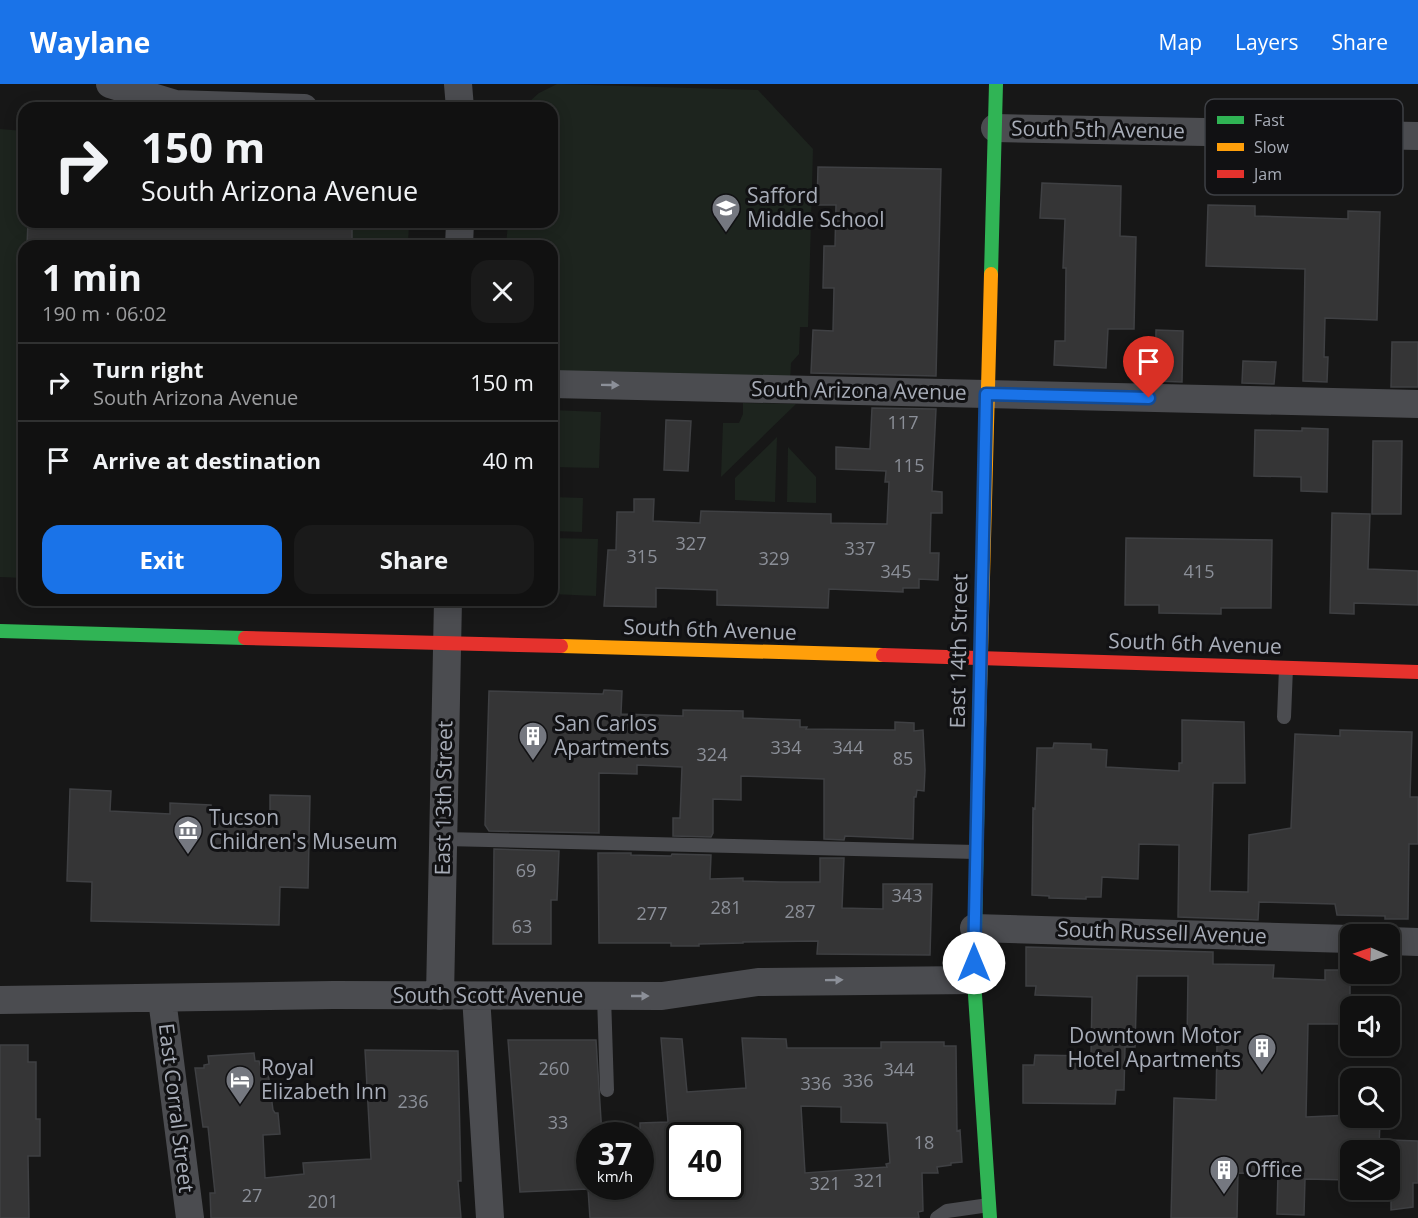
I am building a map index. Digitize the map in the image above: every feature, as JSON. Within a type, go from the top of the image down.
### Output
[{"type":"main road","name":"East 14th Street","points":[[989,1212],[974,980],[974,928],[986,394],[996,84]]},
{"type":"main road","name":"South 6th Avenue","points":[[0,631],[1418,672]]},
{"type":"street","points":[[110,84],[168,102]]},
{"type":"street","points":[[458,84],[460,102]]},
{"type":"street","name":"South 5th Avenue","points":[[995,128],[1205,132]]},
{"type":"street","name":"South 5th Avenue","points":[[1403,136],[1418,136]]},
{"type":"street","name":"South Arizona Avenue","points":[[558,384],[1418,404]]},
{"type":"street","name":"East 13th Street","points":[[440,996],[448,606]]},
{"type":"street","name":"South Russell Avenue","points":[[974,928],[1340,939]]},
{"type":"street","points":[[1400,941],[1418,942]]},
{"type":"street","name":"South Scott Avenue","points":[[0,1000],[333,995],[672,995],[758,982],[974,980]]},
{"type":"street","points":[[476,996],[490,1218]]},
{"type":"street","name":"East Corral Street","points":[[162,999],[190,1218]]},
{"type":"lane","points":[[1284,717],[1286,668]]},
{"type":"lane","points":[[444,839],[976,852]]},
{"type":"lane","points":[[604,996],[607,1090]]},
{"type":"lane","points":[[937,1218],[947,1210],[989,1212]]},
{"type":"shaded area","name":"Safford Middle School","points":[[557,84],[758,90],[813,149],[808,327],[800,327],[799,354],[791,363],[790,381],[558,374],[558,240],[506,240],[508,228],[558,228],[558,102],[529,102],[539,93]]},
{"type":"shaded area","points":[[0,129],[18,130],[18,228],[409,228],[408,240],[18,240],[18,578],[0,577]]},
{"type":"shaded area","points":[[743,403],[796,404],[721,477],[723,423],[739,423],[743,414]]},
{"type":"shaded area","points":[[558,410],[601,412],[599,468],[558,467]]},
{"type":"shaded area","points":[[777,437],[775,502],[735,500],[735,478]]},
{"type":"shaded area","points":[[788,447],[816,477],[816,503],[787,502]]},
{"type":"shaded area","points":[[558,497],[583,498],[582,532],[558,531]]},
{"type":"shaded area","points":[[558,538],[598,539],[596,596],[558,594]]},
{"type":"building","points":[[818,167],[941,169],[936,376],[811,373],[813,330],[833,331],[834,288],[823,288],[824,246],[835,246],[836,205],[817,205]]},
{"type":"building","points":[[1042,183],[1121,186],[1120,236],[1136,237],[1134,329],[1108,329],[1106,368],[1054,365],[1055,341],[1065,341],[1066,268],[1063,268],[1065,219],[1040,218]]},
{"type":"building","points":[[1208,205],[1255,206],[1255,216],[1348,219],[1348,211],[1380,212],[1377,320],[1325,318],[1324,357],[1328,357],[1327,382],[1303,381],[1305,269],[1206,266]]},
{"type":"building","points":[[28,228],[352,228],[352,240],[27,240]]},
{"type":"building","points":[[1156,330],[1183,331],[1182,382],[1155,381]]},
{"type":"building","points":[[1392,342],[1418,342],[1418,387],[1391,387]]},
{"type":"building","points":[[1243,361],[1276,362],[1274,384],[1242,383]]},
{"type":"building","points":[[872,408],[936,409],[932,491],[942,492],[942,513],[931,513],[930,553],[939,553],[938,580],[919,579],[919,588],[903,588],[903,592],[829,589],[828,608],[717,605],[717,590],[656,588],[656,607],[604,606],[608,550],[616,550],[617,512],[634,512],[634,499],[654,499],[653,521],[700,523],[701,511],[831,514],[831,523],[887,524],[889,482],[885,482],[886,471],[836,469],[836,447],[870,449]]},
{"type":"building","points":[[666,420],[691,421],[688,471],[664,470]]},
{"type":"building","points":[[1302,428],[1328,429],[1327,492],[1301,491],[1301,477],[1254,476],[1255,430],[1302,431]]},
{"type":"building","points":[[1373,441],[1402,441],[1401,514],[1372,514]]},
{"type":"building","points":[[1332,513],[1370,514],[1368,569],[1418,571],[1418,605],[1354,603],[1354,614],[1330,613]]},
{"type":"building","points":[[1126,538],[1272,540],[1271,608],[1221,608],[1221,614],[1159,613],[1159,605],[1125,605]]},
{"type":"building","points":[[604,690],[622,691],[621,714],[683,716],[683,710],[743,711],[743,718],[800,720],[800,727],[807,727],[806,729],[895,730],[895,722],[914,723],[914,731],[923,730],[925,770],[924,791],[917,790],[916,797],[914,797],[913,839],[845,836],[844,840],[824,839],[824,779],[741,776],[741,800],[713,799],[711,837],[673,836],[673,818],[680,818],[682,767],[637,765],[637,774],[599,773],[599,833],[489,831],[485,825],[489,691],[603,694]]},
{"type":"building","points":[[1182,720],[1244,722],[1245,783],[1213,783],[1210,891],[1248,892],[1249,835],[1291,828],[1295,734],[1340,736],[1340,730],[1412,732],[1410,797],[1418,797],[1418,844],[1409,844],[1408,919],[1337,915],[1335,904],[1259,902],[1258,920],[1178,917],[1179,845],[1139,844],[1138,879],[1102,877],[1101,897],[1049,898],[1049,896],[1032,895],[1033,808],[1035,809],[1037,748],[1053,748],[1054,743],[1091,744],[1091,749],[1107,750],[1106,767],[1179,771],[1179,763],[1182,763]]},
{"type":"building","name":"Tucson Children's Museum","points":[[70,789],[111,791],[110,811],[170,814],[170,803],[211,805],[211,814],[270,816],[270,795],[310,796],[308,888],[280,887],[279,925],[91,921],[92,882],[67,881]]},
{"type":"building","points":[[494,849],[559,851],[557,900],[551,900],[551,944],[493,944]]},
{"type":"building","points":[[598,853],[711,855],[710,879],[743,878],[743,881],[780,882],[820,882],[820,858],[844,858],[842,908],[883,909],[883,884],[932,884],[930,955],[817,954],[818,941],[743,942],[699,944],[699,946],[671,946],[671,943],[599,943]]},
{"type":"building","points":[[1026,947],[1213,952],[1213,964],[1274,965],[1273,978],[1325,980],[1325,970],[1340,970],[1340,984],[1350,984],[1350,996],[1340,996],[1340,1024],[1308,1024],[1306,1117],[1340,1115],[1340,1128],[1380,1128],[1379,1140],[1340,1140],[1340,1180],[1305,1179],[1304,1215],[1277,1214],[1278,1174],[1238,1173],[1237,1218],[1171,1218],[1174,1098],[1216,1100],[1217,1043],[1187,1043],[1188,976],[1137,976],[1135,1047],[1125,1047],[1124,1090],[1116,1090],[1115,1104],[1023,1103],[1023,1065],[1034,1065],[1035,1055],[1091,1056],[1092,997],[1035,995],[1036,986],[1026,986]]},
{"type":"building","points":[[661,1038],[682,1039],[687,1092],[746,1088],[742,1038],[786,1039],[787,1048],[881,1048],[881,1042],[944,1042],[944,1046],[956,1046],[957,1131],[960,1130],[962,1162],[937,1167],[938,1173],[922,1173],[923,1211],[918,1212],[919,1218],[590,1218],[589,1200],[654,1200],[654,1122],[666,1122],[666,1200],[744,1200],[744,1122],[668,1122]],"holes":[[[801,1106],[841,1107],[841,1122],[887,1123],[890,1163],[886,1164],[887,1167],[805,1173]]]},
{"type":"building","points":[[508,1040],[596,1040],[601,1122],[576,1122],[576,1190],[520,1192]]},
{"type":"building","points":[[0,1045],[28,1045],[28,1062],[36,1062],[36,1119],[40,1119],[40,1156],[28,1156],[29,1218],[0,1218]]},
{"type":"building","points":[[365,1050],[458,1051],[461,1181],[458,1181],[461,1218],[211,1218],[210,1193],[215,1193],[208,1127],[203,1127],[195,1068],[204,1068],[204,1065],[209,1064],[208,1056],[254,1053],[255,1061],[259,1061],[260,1065],[267,1064],[273,1110],[278,1113],[280,1134],[263,1135],[265,1178],[304,1174],[303,1163],[371,1159]]},
{"type":"building","points":[[1400,1140],[1418,1141],[1418,1183],[1413,1183],[1413,1207],[1391,1210],[1391,1200],[1400,1200]]},
{"type":"traffic: fast","points":[[991,274],[996,84]]},
{"type":"traffic: fast","points":[[0,631],[245,638]]},
{"type":"traffic: fast","points":[[979,729],[974,980],[990,1218]]},
{"type":"traffic: slow","points":[[979,729],[991,274]]},
{"type":"traffic: slow","points":[[561,646],[883,655]]},
{"type":"traffic: jam","points":[[245,638],[561,646]]},
{"type":"traffic: jam","points":[[883,655],[1418,672]]},
{"type":"place","name":"Safford Middle School","points":[[726,234]]},
{"type":"place","name":"San Carlos Apartments","points":[[533,762]]},
{"type":"place","name":"Tucson Children's Museum","points":[[188,856]]},
{"type":"place","name":"Downtown Motor Hotel Apartments","points":[[1262,1074]]},
{"type":"place","name":"Royal Elizabeth Inn","points":[[240,1106]]},
{"type":"place","name":"Office","points":[[1224,1196]]},
{"type":"route","points":[[974,963],[986,394],[1149,398]]}]
